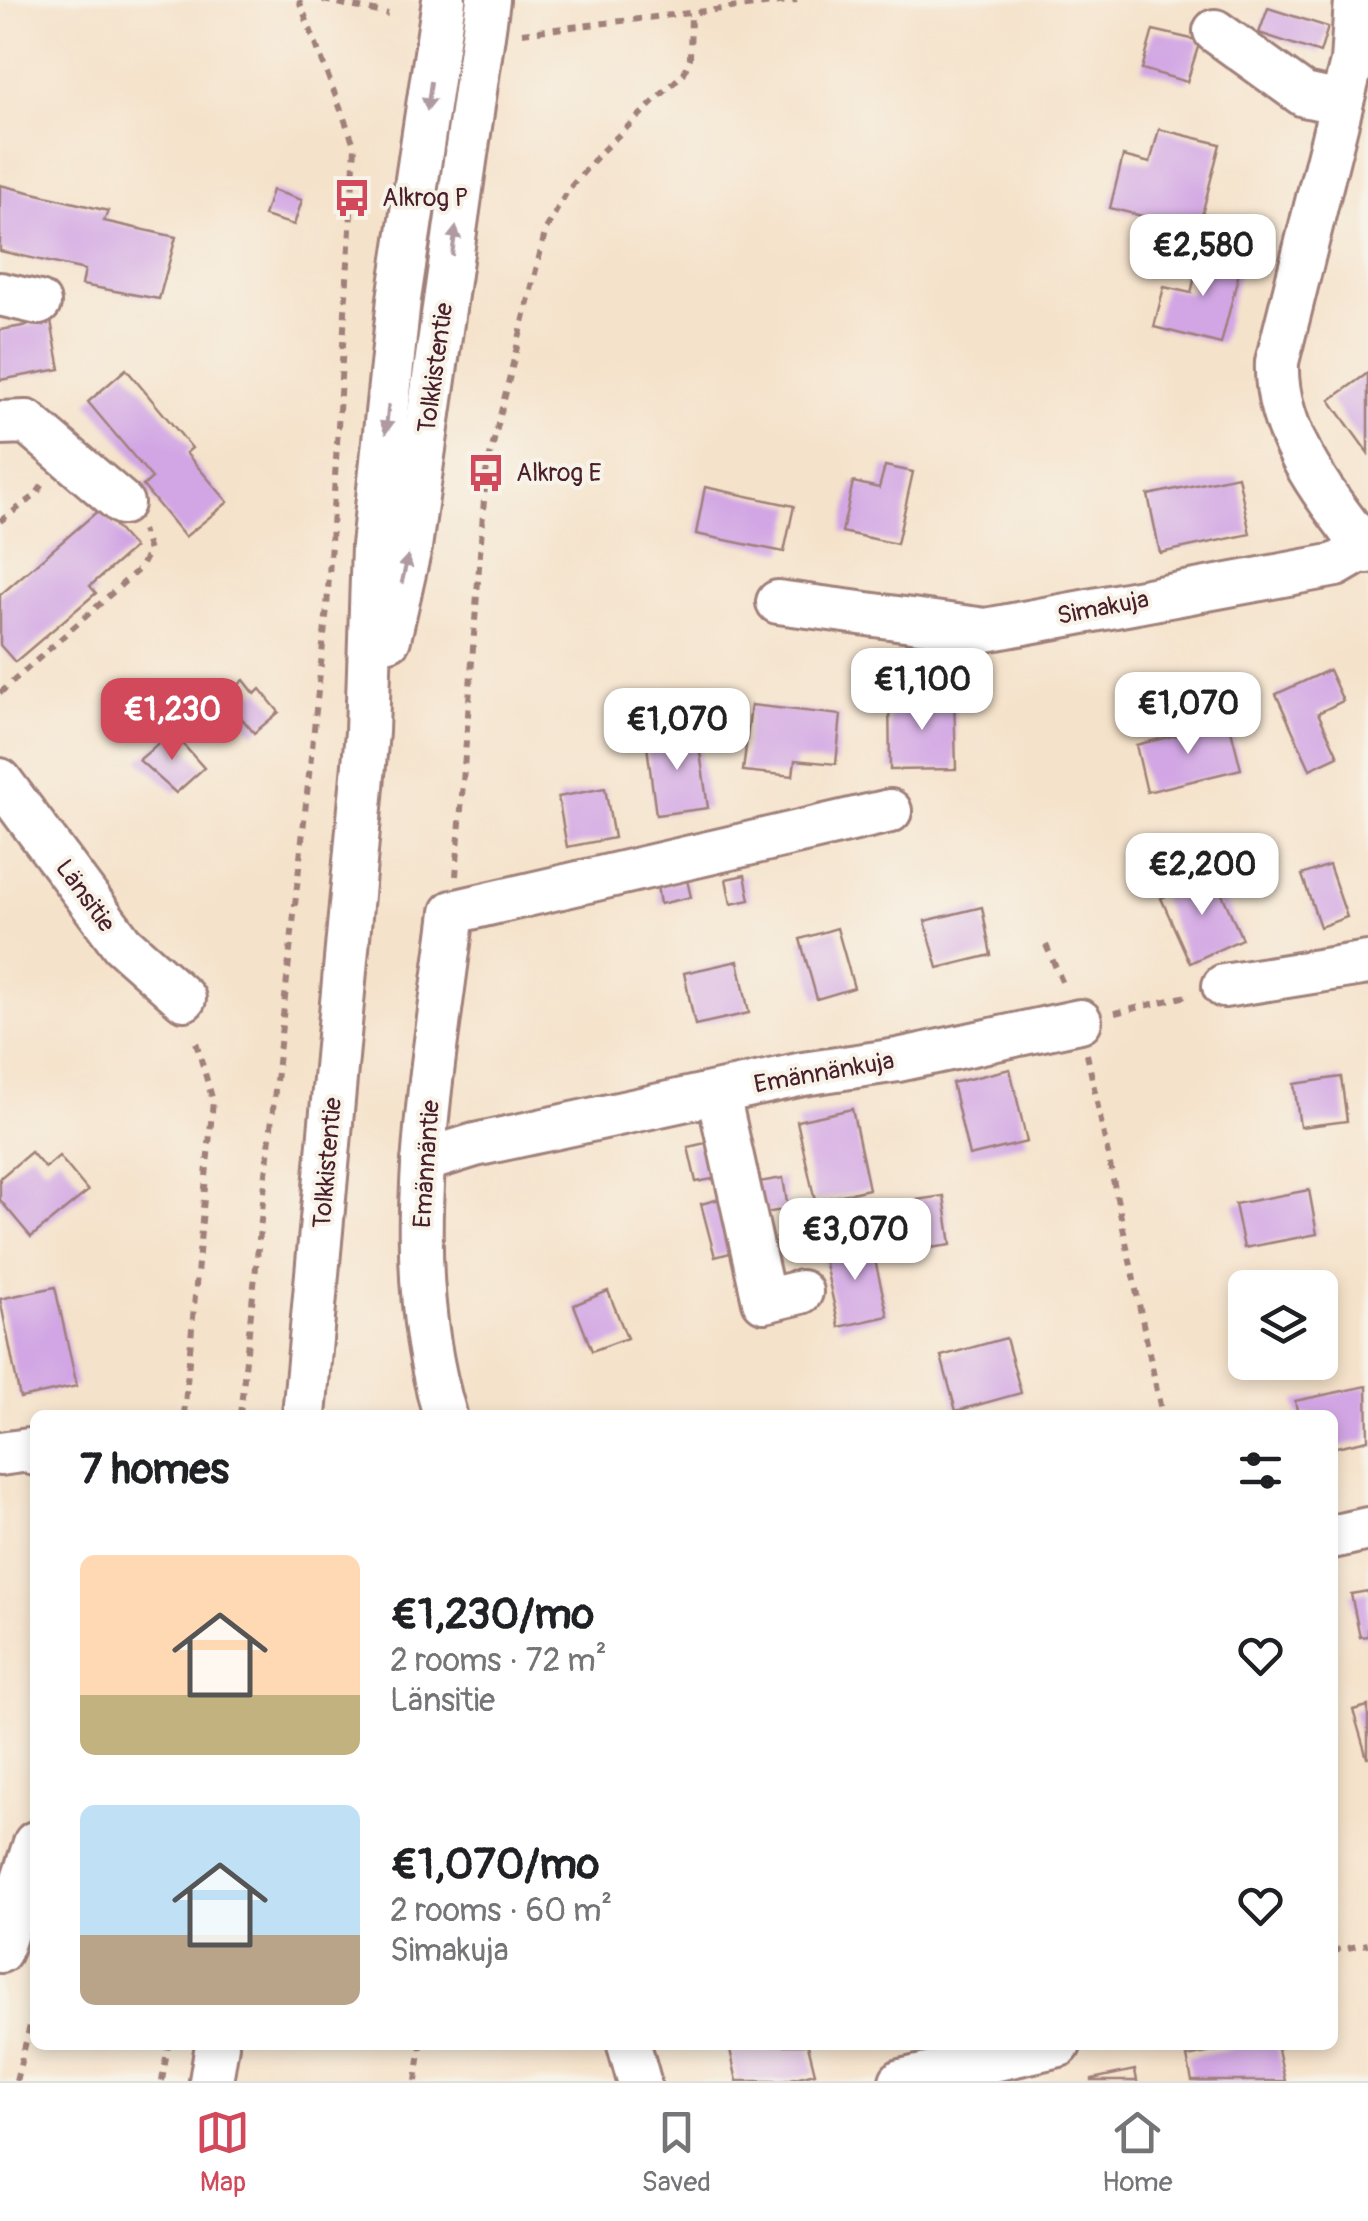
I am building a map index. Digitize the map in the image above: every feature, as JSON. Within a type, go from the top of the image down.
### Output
[{"type":"street","name":"Tolkkistentie","points":[[304,1410],[367,732],[373,546],[399,299],[444,0]]},
{"type":"street","name":"Tolkkistentie","points":[[367,732],[410,547],[488,0]]},
{"type":"street","points":[[1356,0],[1352,62],[1277,362],[1276,390],[1296,446],[1366,550]]},
{"type":"street","points":[[1215,31],[1304,95],[1342,103]]},
{"type":"street","points":[[0,422],[26,422],[122,503]]},
{"type":"street","name":"Simakuja","points":[[778,602],[986,630],[1336,565],[1366,550]]},
{"type":"street","name":"Länsitie","points":[[0,780],[122,944],[184,1000]]},
{"type":"street","points":[[453,912],[890,811]]},
{"type":"street","name":"Emännäntie","points":[[444,1410],[420,1292],[423,1161],[453,912]]},
{"type":"street","points":[[1224,986],[1368,963]]},
{"type":"street","name":"Emännänkuja","points":[[423,1161],[474,1146],[718,1094],[1080,1022]]},
{"type":"street","points":[[718,1094],[764,1301],[801,1292]]},
{"type":"street","points":[[0,1454],[30,1451]]},
{"type":"street","points":[[1338,1535],[1368,1529]]},
{"type":"street","points":[[0,1951],[30,1858]]},
{"type":"street","points":[[211,2081],[216,2050]]},
{"type":"street","points":[[237,2081],[238,2050]]},
{"type":"street","points":[[630,2050],[639,2081]]},
{"type":"street","points":[[901,2081],[1037,2050]]},
{"type":"path","points":[[241,1410],[327,608],[356,147],[298,0]]},
{"type":"path","points":[[323,0],[388,14]]},
{"type":"path","points":[[520,33],[798,0]]},
{"type":"path","points":[[453,912],[486,473],[546,229],[568,190],[591,164],[684,73],[690,58],[692,14]]},
{"type":"path","points":[[0,521],[35,496],[64,454]]},
{"type":"path","points":[[0,692],[140,568],[149,551],[145,534],[122,503]]},
{"type":"path","points":[[1161,1410],[1080,1022],[1224,986]]},
{"type":"path","points":[[184,1000],[213,1101],[184,1410]]},
{"type":"path","points":[[1338,1949],[1368,1944]]},
{"type":"path","points":[[16,2081],[30,2026]]},
{"type":"path","points":[[162,2081],[167,2050]]},
{"type":"path","points":[[416,2081],[420,2050]]},
{"type":"building","points":[[1268,8],[1328,27],[1320,53],[1259,33]]},
{"type":"building","points":[[1153,30],[1200,41],[1187,82],[1142,69]]},
{"type":"building","points":[[1159,129],[1220,144],[1198,230],[1110,208],[1123,156],[1150,163]]},
{"type":"building","points":[[0,185],[108,211],[104,221],[176,237],[159,299],[82,285],[85,270],[0,251]]},
{"type":"building","points":[[272,190],[302,200],[294,225],[264,216]]},
{"type":"building","points":[[1202,247],[1243,257],[1221,344],[1154,327],[1164,287],[1191,293]]},
{"type":"building","points":[[51,321],[60,369],[0,380],[0,330]]},
{"type":"building","points":[[126,369],[192,448],[186,453],[228,502],[185,537],[143,486],[152,478],[88,402]]},
{"type":"building","points":[[1368,373],[1368,453],[1330,400]]},
{"type":"building","points":[[885,466],[913,472],[897,544],[842,532],[853,482],[879,488]]},
{"type":"building","points":[[1238,476],[1250,534],[1160,553],[1148,495]]},
{"type":"building","points":[[705,487],[794,506],[784,552],[696,534]]},
{"type":"building","points":[[100,509],[134,548],[90,586],[96,593],[15,662],[0,645],[0,595]]},
{"type":"building","points":[[1329,670],[1343,701],[1318,713],[1338,756],[1310,769],[1276,694]]},
{"type":"building","points":[[244,680],[255,694],[260,689],[279,712],[254,733],[224,697]]},
{"type":"building","points":[[954,695],[956,769],[890,770],[889,696]]},
{"type":"building","points":[[751,705],[841,715],[836,764],[795,760],[793,776],[743,771]]},
{"type":"building","points":[[1229,722],[1241,769],[1147,792],[1136,745]]},
{"type":"building","points":[[697,731],[708,808],[656,815],[646,738]]},
{"type":"building","points":[[172,732],[204,768],[176,793],[139,760]]},
{"type":"building","points":[[605,788],[614,838],[567,847],[558,797]]},
{"type":"building","points":[[1329,865],[1347,917],[1320,927],[1302,875]]},
{"type":"building","points":[[1213,874],[1242,939],[1190,963],[1161,898]]},
{"type":"building","points":[[745,875],[750,900],[731,904],[726,879]]},
{"type":"building","points":[[687,880],[691,897],[660,904],[657,886]]},
{"type":"building","points":[[982,907],[991,955],[938,968],[925,921]]},
{"type":"building","points":[[837,928],[854,988],[817,999],[800,939]]},
{"type":"building","points":[[738,961],[749,1013],[695,1025],[684,973]]},
{"type":"building","points":[[1010,1069],[1027,1142],[969,1156],[952,1083]]},
{"type":"building","points":[[1341,1077],[1347,1121],[1300,1127],[1294,1084]]},
{"type":"building","points":[[852,1109],[869,1189],[815,1201],[797,1121]]},
{"type":"building","points":[[710,1142],[718,1178],[696,1182],[688,1147]]},
{"type":"building","points":[[31,1152],[45,1168],[59,1156],[88,1191],[31,1237],[0,1200],[0,1178]]},
{"type":"building","points":[[783,1178],[788,1209],[759,1214],[753,1183]]},
{"type":"building","points":[[1309,1190],[1317,1234],[1244,1248],[1235,1204]]},
{"type":"building","points":[[731,1196],[745,1249],[715,1257],[701,1204]]},
{"type":"building","points":[[944,1196],[951,1245],[916,1250],[909,1201]]},
{"type":"building","points":[[870,1239],[888,1316],[839,1327],[822,1250]]},
{"type":"building","points":[[55,1287],[77,1386],[20,1398],[0,1299]]},
{"type":"building","points":[[608,1291],[627,1338],[592,1351],[574,1305]]},
{"type":"building","points":[[1006,1338],[1021,1393],[956,1410],[941,1356]]},
{"type":"building","points":[[1367,1386],[1368,1440],[1338,1447],[1338,1410],[1297,1410],[1295,1401]]},
{"type":"building","points":[[1368,1591],[1368,1636],[1360,1637],[1351,1594]]},
{"type":"building","points":[[1368,1706],[1368,1758],[1367,1758],[1353,1710]]},
{"type":"building","points":[[730,2050],[809,2050],[815,2073],[783,2081],[737,2081]]},
{"type":"building","points":[[1222,2050],[1278,2050],[1285,2081],[1192,2081],[1187,2057]]},
{"type":"building","points":[[1135,2070],[1137,2081],[1092,2081],[1092,2079]]},
{"type":"place","name":"Alkrog P","points":[[352,198]]},
{"type":"place","name":"Alkrog E","points":[[486,473]]}]
